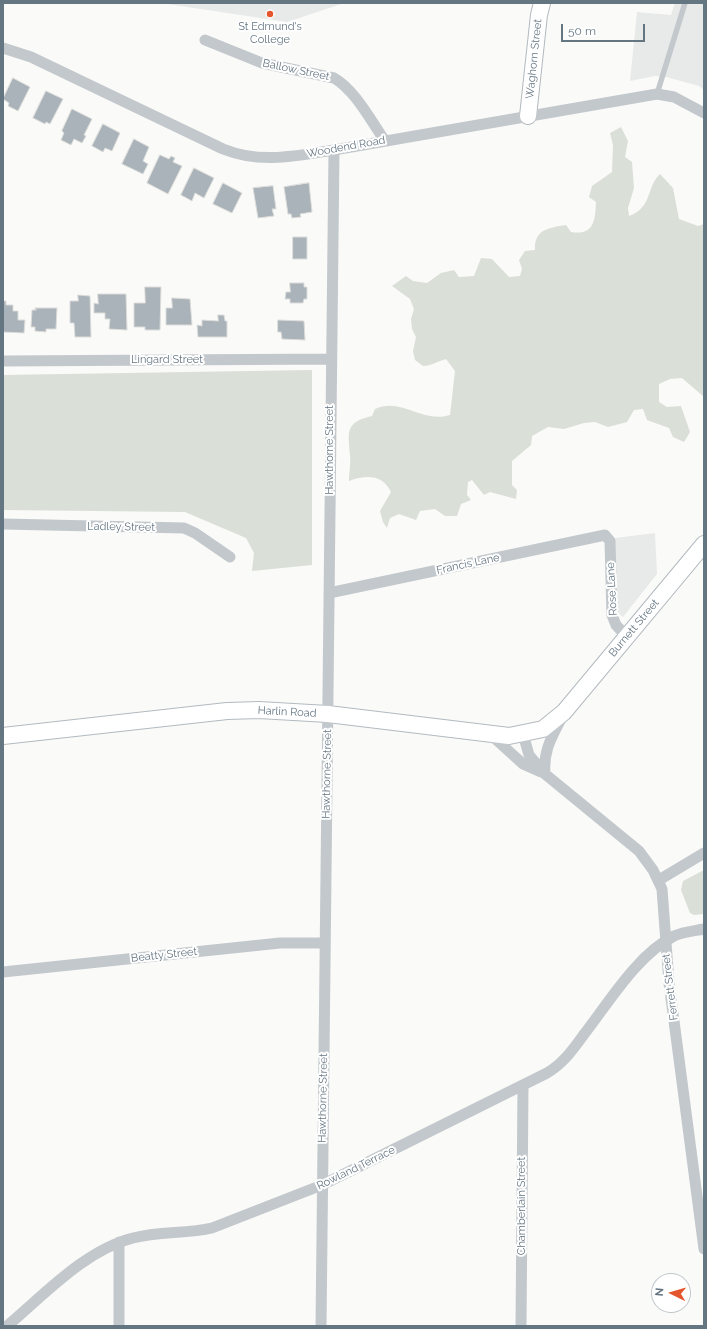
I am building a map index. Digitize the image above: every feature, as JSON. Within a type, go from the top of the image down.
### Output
[{"type":"main road","name":"Waghorn Street","points":[[528,116],[538,21],[542,3]]},
{"type":"main road","name":"Burnett Street","points":[[564,712],[704,544]]},
{"type":"main road","name":"Harlin Road","points":[[3,736],[227,711],[259,710],[328,714],[509,736],[543,729],[564,712]]},
{"type":"street","name":"Ballow Street","points":[[205,40],[262,63],[334,78],[342,82],[351,92],[385,141]]},
{"type":"street","name":"Woodend Road","points":[[3,48],[31,57],[157,118],[236,154],[269,159],[334,150],[657,94],[674,97],[701,110]]},
{"type":"street","name":"Hawthorne Street","points":[[321,1326],[334,150]]},
{"type":"street","name":"Lingard Street","points":[[3,361],[331,359]]},
{"type":"street","name":"Ladley Street","points":[[3,524],[184,528],[195,533],[230,557]]},
{"type":"street","name":"Francis Lane","points":[[329,593],[607,536]]},
{"type":"street","name":"Rose Lane","points":[[607,536],[610,541],[613,620],[627,637]]},
{"type":"street","points":[[489,733],[523,764],[545,774],[544,759],[548,744],[564,712]]},
{"type":"street","name":"Ferrett Street","points":[[523,734],[529,755],[545,774],[639,851],[659,880],[663,898],[668,983],[701,1201],[704,1249]]},
{"type":"street","points":[[659,880],[704,853]]},
{"type":"street","name":"Rowland Terrace","points":[[7,1326],[87,1259],[119,1242],[147,1235],[194,1232],[212,1228],[322,1185],[523,1086],[552,1070],[563,1061],[640,963],[665,941],[682,933],[704,929]]},
{"type":"street","name":"Beatty Street","points":[[3,972],[280,944],[325,943]]},
{"type":"street","name":"Chamberlain Street","points":[[521,1326],[523,1086]]},
{"type":"street","points":[[119,1242],[119,1326]]},
{"type":"lane","points":[[657,94],[685,3]]},
{"type":"shaded area","name":"St Edmund's College","points":[[161,3],[344,3],[287,22]]},
{"type":"shaded area","points":[[675,3],[704,3],[704,90],[699,86],[666,77],[655,76],[630,81],[637,12],[671,15]]},
{"type":"shaded area","points":[[621,127],[628,141],[625,157],[632,162],[634,188],[628,208],[629,216],[637,212],[646,202],[656,179],[660,174],[673,188],[679,219],[698,226],[704,224],[704,397],[682,378],[670,379],[659,384],[659,402],[667,407],[681,406],[690,432],[684,442],[673,437],[669,428],[647,420],[643,409],[634,410],[627,422],[608,427],[595,422],[584,423],[564,429],[548,427],[532,436],[531,445],[512,461],[512,485],[517,490],[516,499],[490,492],[484,495],[472,480],[468,482],[467,495],[471,500],[461,504],[457,516],[445,516],[435,509],[420,511],[416,520],[399,514],[390,518],[387,528],[383,522],[380,511],[391,492],[387,486],[378,479],[367,477],[349,481],[350,429],[357,421],[372,416],[375,409],[385,406],[403,408],[430,416],[440,417],[450,415],[455,371],[446,359],[423,366],[415,360],[413,351],[416,337],[412,329],[411,319],[414,309],[410,299],[392,286],[406,276],[413,281],[427,283],[441,273],[454,270],[459,277],[474,276],[481,258],[492,259],[509,277],[520,276],[522,269],[519,260],[525,251],[535,250],[537,238],[544,231],[554,227],[566,225],[571,232],[579,233],[589,229],[594,220],[596,208],[596,202],[589,197],[592,186],[612,172],[613,145],[610,133]]},
{"type":"shaded area","points":[[312,370],[312,565],[252,571],[254,553],[246,538],[185,512],[3,510],[3,375]]},
{"type":"shaded area","points":[[655,533],[657,574],[623,617],[617,612],[615,538]]},
{"type":"shaded area","points":[[704,870],[704,914],[694,915],[690,913],[681,890],[683,881]]},
{"type":"building","points":[[13,78],[30,87],[18,111],[8,106],[9,103],[3,99]]},
{"type":"building","points":[[46,91],[63,99],[50,124],[46,122],[45,124],[33,118]]},
{"type":"building","points":[[72,109],[92,119],[84,135],[86,136],[82,143],[74,139],[71,145],[61,140],[64,133],[62,131]]},
{"type":"building","points":[[103,124],[120,133],[112,151],[105,148],[103,152],[92,146]]},
{"type":"building","points":[[134,139],[149,147],[143,161],[148,164],[143,174],[122,164]]},
{"type":"building","points":[[160,155],[169,159],[171,156],[175,158],[173,162],[182,166],[168,194],[147,183]]},
{"type":"building","points":[[194,168],[214,178],[204,198],[195,193],[192,201],[181,195]]},
{"type":"building","points":[[223,183],[242,193],[232,213],[213,204]]},
{"type":"building","points":[[309,183],[312,212],[300,214],[301,217],[292,218],[291,214],[288,214],[284,187]]},
{"type":"building","points":[[273,186],[276,209],[272,209],[274,216],[258,218],[253,188]]},
{"type":"building","points":[[293,237],[307,237],[307,259],[293,259]]},
{"type":"building","points":[[290,283],[304,283],[304,287],[307,287],[307,299],[304,299],[303,303],[290,303],[290,299],[285,299],[286,292],[290,292]]},
{"type":"building","points":[[145,287],[161,287],[160,330],[145,330],[145,327],[134,327],[134,303],[145,303]]},
{"type":"building","points":[[98,294],[126,294],[127,330],[109,329],[110,319],[105,319],[105,313],[94,313],[94,303],[98,304]]},
{"type":"building","points":[[78,295],[90,296],[91,337],[75,337],[74,323],[70,323],[70,301],[78,301]]},
{"type":"building","points":[[172,298],[190,299],[192,325],[166,325],[166,308],[172,308]]},
{"type":"building","points":[[3,301],[6,301],[6,305],[13,305],[13,311],[18,311],[18,320],[25,320],[24,333],[3,332]]},
{"type":"building","points":[[35,308],[57,308],[56,329],[46,329],[46,332],[35,331],[35,327],[31,327],[32,310],[36,310]]},
{"type":"building","points":[[218,315],[224,315],[225,321],[227,321],[227,337],[198,337],[197,325],[202,326],[202,320],[218,321]]},
{"type":"building","points":[[278,320],[304,321],[305,340],[282,339],[281,332],[278,332]]},
{"type":"place","name":"St Edmund's College","points":[[270,14]]}]
